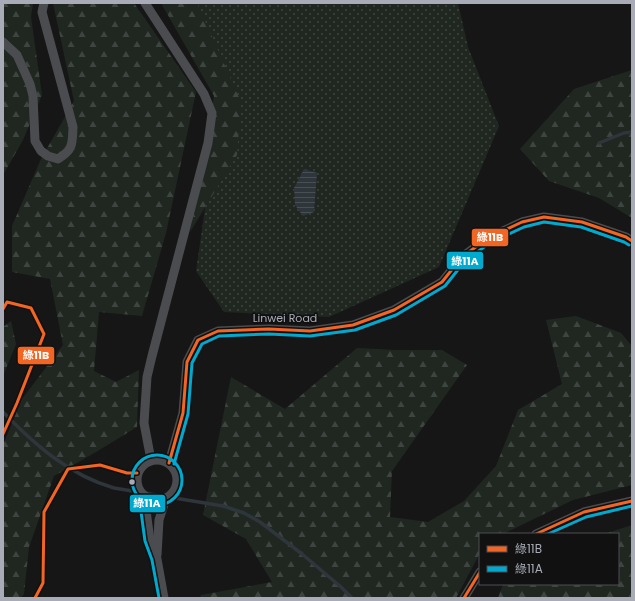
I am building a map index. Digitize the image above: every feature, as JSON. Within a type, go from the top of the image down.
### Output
[{"type":"street","points":[[3,42],[17,55],[30,84],[33,96],[35,141],[41,151],[48,156],[58,159],[68,153],[72,146],[73,127],[42,12],[44,3]]},
{"type":"street","points":[[146,3],[204,94],[212,113],[208,142],[147,377],[144,423],[151,460]]},
{"type":"street","name":"Linwei Road","points":[[169,463],[183,413],[187,362],[198,340],[218,331],[269,329],[310,331],[353,325],[394,310],[442,282],[462,258],[488,238],[522,222],[544,217],[582,222],[626,237],[632,241]]},
{"type":"street","points":[[144,496],[155,500],[166,498],[172,494],[176,488],[177,481],[174,468],[169,463],[157,459],[151,460],[145,463],[137,473],[137,486],[144,496],[150,540],[157,559],[164,598]]},
{"type":"street","points":[[157,559],[159,520],[166,498]]},
{"type":"street","points":[[538,533],[584,512],[632,501]]},
{"type":"street","points":[[464,598],[479,574]]},
{"type":"green space","points":[[3,3],[33,3],[31,17],[42,95],[23,140],[3,175]]},
{"type":"green space","points":[[53,3],[134,3],[196,92],[166,233],[142,316],[99,312],[94,371],[116,382],[139,370],[137,427],[54,476],[29,547],[24,594],[21,598],[3,598],[3,445],[22,399],[63,345],[50,279],[12,272],[12,226],[41,159],[74,101]]},
{"type":"green space","points":[[161,3],[197,3],[241,102],[237,155],[190,232],[214,96]]},
{"type":"green space","points":[[172,3],[458,3],[468,47],[499,126],[439,267],[329,317],[224,312],[196,271],[222,91]]},
{"type":"green space","points":[[632,70],[632,218],[599,198],[549,181],[520,149],[574,89]]},
{"type":"green space","points":[[576,316],[621,333],[632,346],[632,485],[573,500],[505,533],[479,533],[479,555],[456,598],[200,598],[201,595],[272,582],[246,539],[203,515],[231,377],[285,409],[357,348],[442,350],[467,365],[392,471],[390,517],[428,522],[464,501],[496,466],[518,410],[562,384],[546,320]]},
{"type":"green space","points":[[11,321],[16,344],[3,376],[3,327]]},
{"type":"green space","points":[[632,525],[632,598],[498,598],[503,585],[619,585],[619,533],[607,533]]},
{"type":"shaded area","points":[[304,169],[317,173],[314,212],[303,216],[295,205],[294,188]]},
{"type":"waterway","points":[[599,143],[624,133],[632,132]]},
{"type":"waterway","points":[[3,412],[40,447],[54,458],[82,475],[98,482],[114,488],[223,506],[244,513],[260,522],[302,554],[352,598]]},
{"type":"transit line","name":"綠11B","points":[[169,463],[183,413],[187,362],[198,340],[218,331],[269,329],[310,331],[353,325],[394,310],[442,282],[462,257],[488,238],[522,222],[544,217],[582,222],[626,237],[632,241]]},
{"type":"transit line","name":"綠11A","points":[[174,464],[188,414],[192,363],[202,344],[219,336],[269,334],[310,336],[355,330],[396,315],[445,286],[465,261],[491,242],[524,227],[544,222],[581,227],[629,245]]},
{"type":"transit line","name":"綠11B","points":[[3,309],[7,302],[31,308],[44,334],[3,434]]},
{"type":"transit line","name":"綠11A","points":[[152,455],[162,455],[175,462],[182,475],[182,480],[182,485],[175,498],[162,505],[152,505],[143,501],[136,494],[132,485],[132,475],[136,466],[143,459],[152,455]]},
{"type":"transit line","name":"綠11B","points":[[35,598],[43,583],[44,512],[68,469],[100,465],[127,473],[137,473]]},
{"type":"transit line","name":"綠11A","points":[[139,497],[145,541],[152,560],[159,598]]},
{"type":"transit line","name":"綠11B","points":[[538,533],[584,512],[632,501]]},
{"type":"transit line","name":"綠11A","points":[[550,533],[586,517],[632,506]]},
{"type":"transit line","name":"綠11B","points":[[464,598],[479,574]]}]
